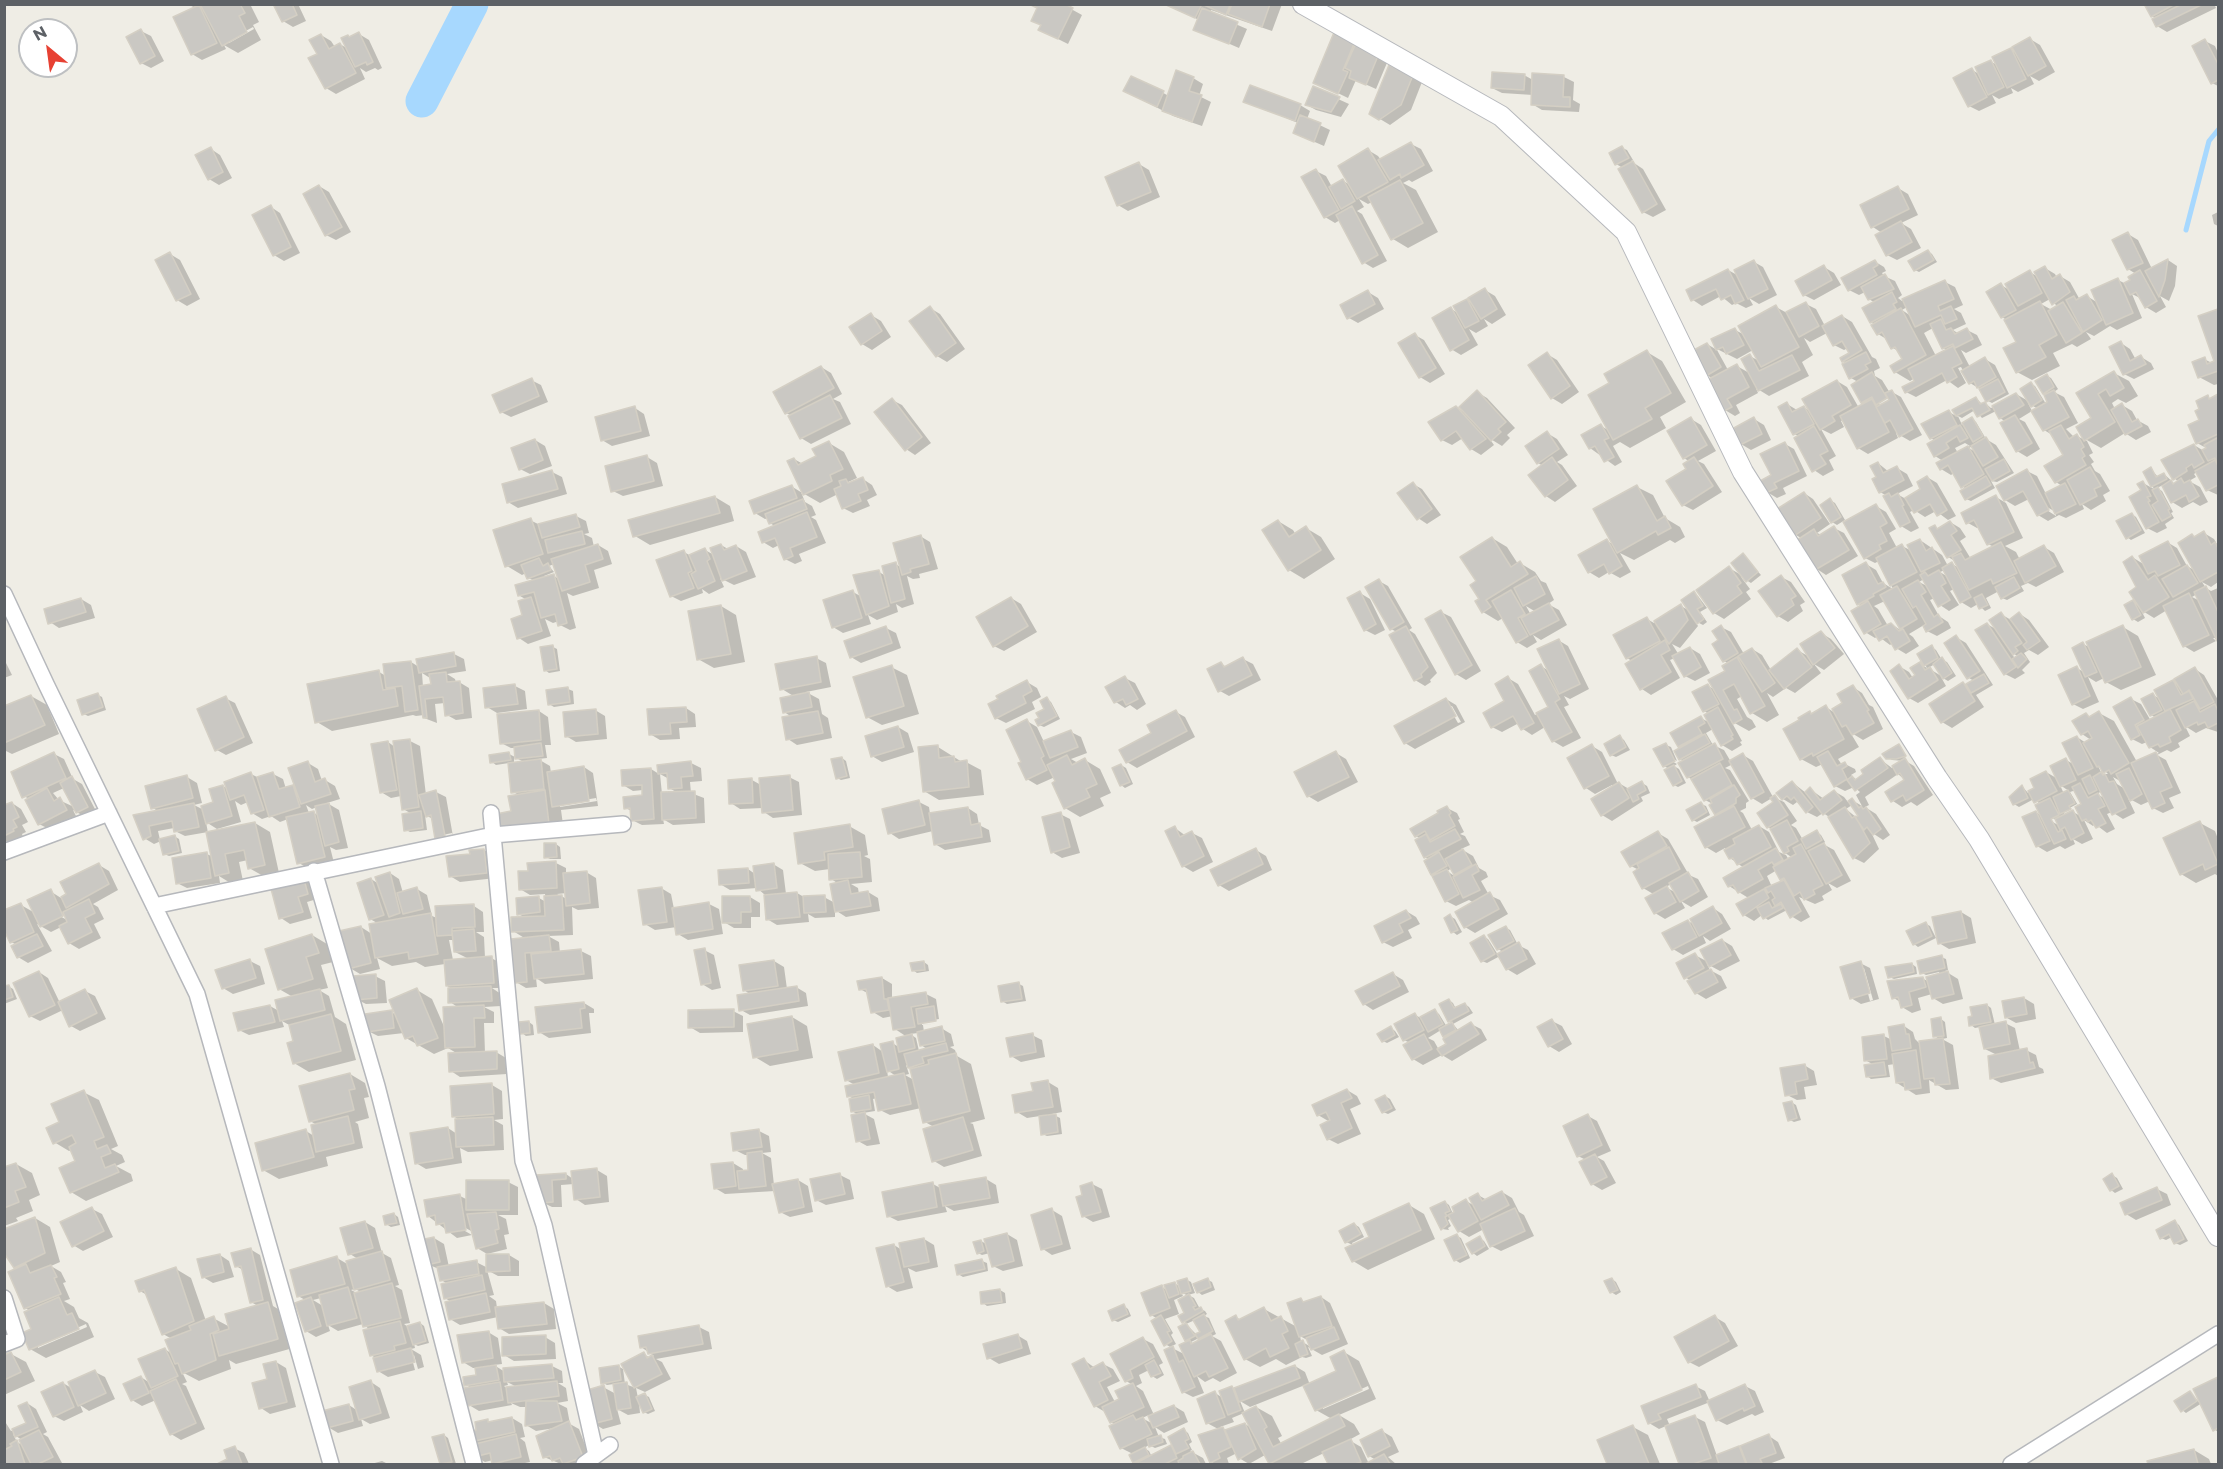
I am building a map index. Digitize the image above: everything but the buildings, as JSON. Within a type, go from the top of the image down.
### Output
[{"type":"street","points":[[1303,4],[1501,116],[1626,232],[1743,472],[1978,839],[2218,1236]]},
{"type":"street","points":[[4,594],[197,994],[331,1464]]},
{"type":"street","points":[[4,852],[109,813]]},
{"type":"street","points":[[491,813],[523,1161],[544,1225],[590,1460],[610,1445]]},
{"type":"street","points":[[154,906],[493,835],[623,824]]},
{"type":"street","points":[[314,871],[377,1086],[474,1464]]},
{"type":"street","points":[[4,1298],[17,1339],[4,1344]]},
{"type":"street","points":[[2011,1464],[2218,1334]]},
{"type":"waterway","points":[[422,101],[472,4]]},
{"type":"waterway","points":[[2186,230],[2209,141],[2218,130]]}]
